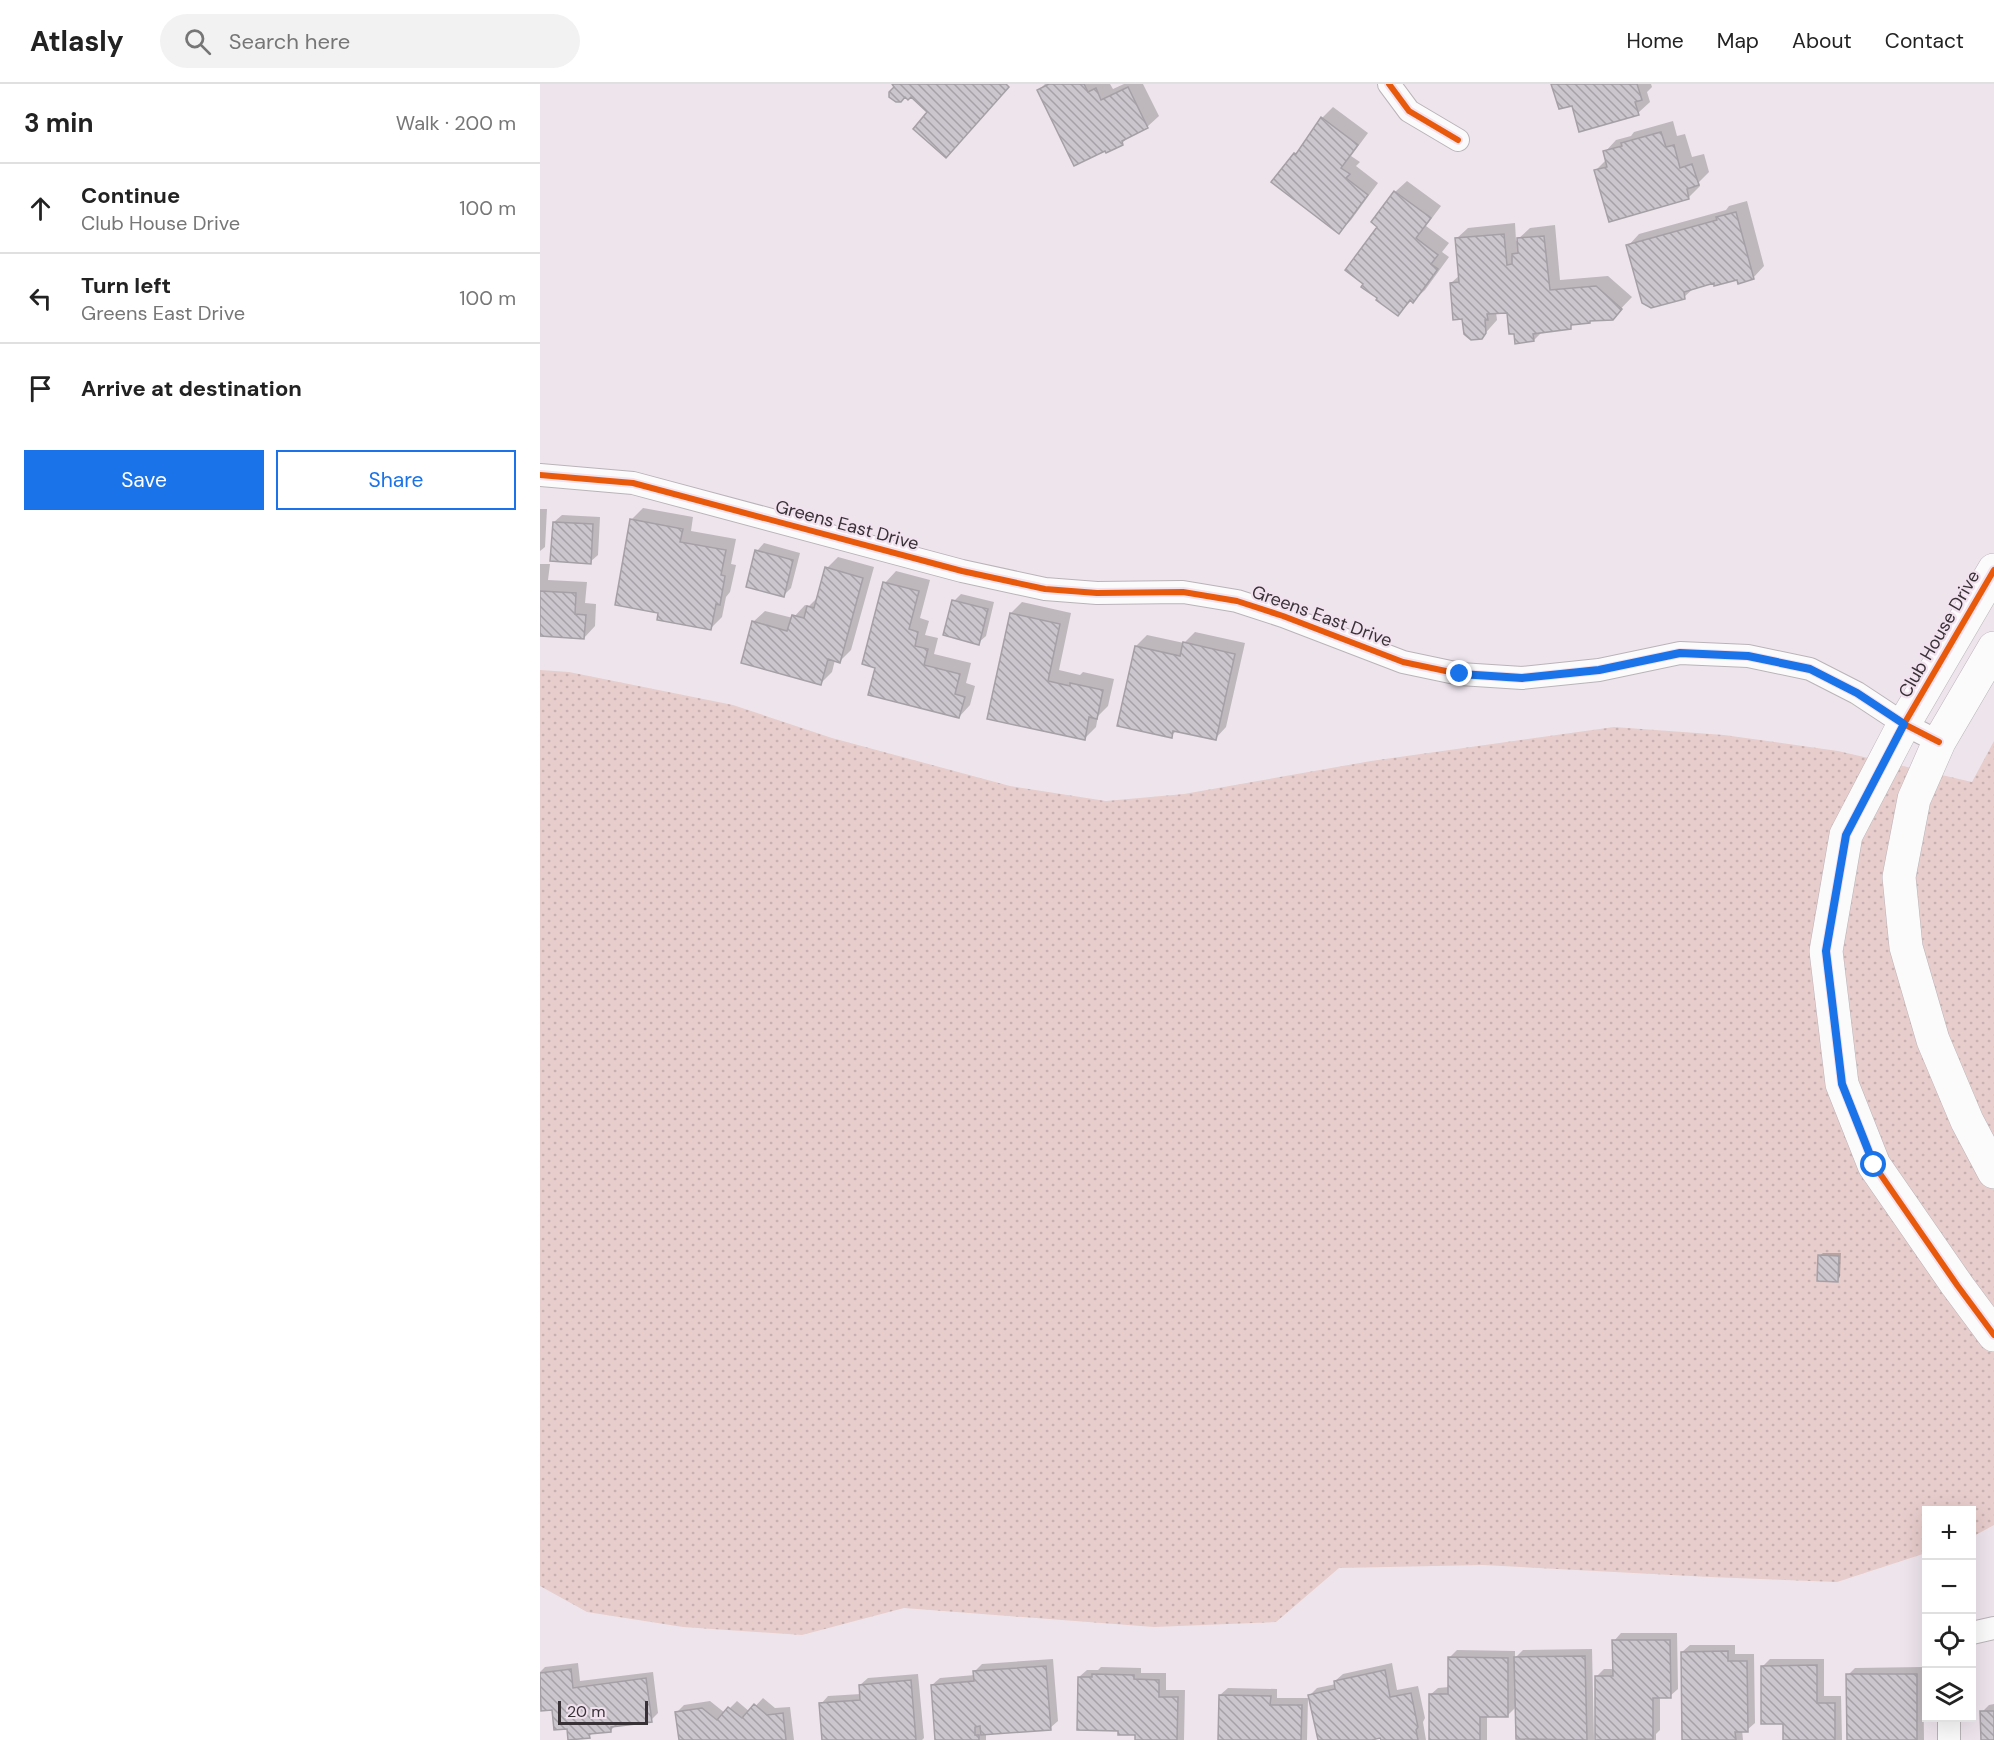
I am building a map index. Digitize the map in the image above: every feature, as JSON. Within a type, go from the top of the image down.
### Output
[{"type":"street","points":[[1389,84],[1409,111],[1458,140]]},
{"type":"street","name":"Greens East Drive","points":[[540,475],[633,483],[962,571],[1045,589],[1097,593],[1183,592],[1237,601],[1403,662],[1460,674],[1522,678],[1599,670],[1680,653],[1748,656],[1810,669],[1857,693],[1904,724],[1939,742]]},
{"type":"street","name":"Club House Drive","points":[[1994,570],[1904,724],[1846,835],[1826,951],[1842,1084],[1874,1165],[1994,1335]]},
{"type":"street","points":[[1994,648],[1939,742],[1914,799],[1899,877],[1906,947],[1933,1040],[1966,1121],[1994,1172]]},
{"type":"street","points":[[1976,1632],[1994,1628]]},
{"type":"street","points":[[1949,1722],[1949,1740]]},
{"type":"shaded area","points":[[540,670],[569,672],[733,705],[832,738],[1010,786],[1106,801],[1184,794],[1371,761],[1614,727],[1724,735],[1838,751],[1972,782],[1994,741],[1994,1525],[1976,1535],[1976,1506],[1922,1506],[1922,1554],[1837,1582],[1483,1565],[1339,1568],[1276,1622],[1154,1627],[904,1608],[802,1635],[683,1627],[587,1612],[540,1586]]},
{"type":"building","points":[[892,84],[1006,84],[1009,87],[946,158],[913,129],[927,112],[911,97],[908,100],[905,97],[901,102],[896,102],[889,97],[889,92],[894,87]]},
{"type":"building","points":[[1049,84],[1084,84],[1088,92],[1096,88],[1101,100],[1128,87],[1148,128],[1122,141],[1123,145],[1074,166],[1037,90]]},
{"type":"building","points":[[1551,84],[1637,84],[1642,100],[1635,102],[1639,115],[1579,132],[1572,106],[1559,109]]},
{"type":"building","points":[[1321,117],[1358,145],[1341,168],[1350,174],[1346,178],[1368,195],[1339,234],[1271,182],[1294,153],[1296,154]]},
{"type":"building","points":[[1661,132],[1666,147],[1674,145],[1680,168],[1692,164],[1699,185],[1687,189],[1689,199],[1609,222],[1594,170],[1607,167],[1603,151],[1622,146],[1621,143]]},
{"type":"building","points":[[1394,191],[1431,218],[1416,238],[1438,255],[1431,264],[1438,269],[1413,303],[1410,300],[1398,316],[1361,287],[1363,284],[1345,270],[1377,227],[1371,222]]},
{"type":"building","points":[[1736,212],[1754,279],[1738,284],[1737,280],[1714,286],[1714,283],[1684,292],[1685,299],[1651,308],[1642,303],[1626,245],[1717,220],[1716,217]]},
{"type":"building","points":[[1504,234],[1507,265],[1512,264],[1512,254],[1518,253],[1517,238],[1544,236],[1550,290],[1596,286],[1622,309],[1613,320],[1590,321],[1590,323],[1571,325],[1571,329],[1533,334],[1534,341],[1515,344],[1514,334],[1509,334],[1507,313],[1487,314],[1486,333],[1482,339],[1471,340],[1464,334],[1462,319],[1453,320],[1450,283],[1459,282],[1455,238]]},
{"type":"building","points":[[630,519],[683,529],[680,542],[726,550],[721,575],[725,576],[720,605],[716,604],[711,630],[657,620],[658,613],[615,605]]},
{"type":"building","points":[[553,522],[593,524],[591,564],[550,561]]},
{"type":"building","points":[[755,550],[793,560],[784,597],[746,587]]},
{"type":"building","points":[[825,567],[863,578],[840,663],[828,659],[821,685],[741,663],[752,621],[787,631],[792,615],[804,618],[807,606],[814,608]]},
{"type":"building","points":[[883,582],[919,591],[909,629],[918,632],[915,646],[928,649],[924,665],[960,674],[955,694],[965,697],[959,718],[868,695],[875,668],[862,664]]},
{"type":"building","points":[[540,591],[576,593],[575,614],[586,615],[584,639],[540,636]]},
{"type":"building","points":[[952,600],[988,609],[979,645],[943,635]]},
{"type":"building","points":[[1010,613],[1060,624],[1048,681],[1103,690],[1097,719],[1089,717],[1085,740],[987,719]]},
{"type":"building","points":[[1183,642],[1235,654],[1216,740],[1173,731],[1172,738],[1117,726],[1135,646],[1180,656]]},
{"type":"building","points":[[1818,1255],[1839,1256],[1838,1282],[1817,1281]]},
{"type":"building","points":[[1612,1640],[1670,1640],[1671,1698],[1653,1698],[1653,1739],[1595,1740],[1595,1676],[1613,1676]]},
{"type":"building","points":[[1728,1651],[1728,1661],[1747,1661],[1748,1732],[1735,1732],[1736,1740],[1682,1740],[1681,1652]]},
{"type":"building","points":[[1585,1656],[1587,1740],[1516,1739],[1514,1657]]},
{"type":"building","points":[[1448,1657],[1508,1658],[1508,1717],[1480,1717],[1480,1740],[1429,1740],[1429,1694],[1448,1694]]},
{"type":"building","points":[[1817,1665],[1817,1703],[1835,1703],[1835,1740],[1783,1740],[1783,1724],[1761,1724],[1761,1666]]},
{"type":"building","points":[[1046,1666],[1051,1730],[981,1735],[980,1726],[975,1727],[975,1735],[979,1735],[979,1740],[935,1740],[931,1685],[974,1681],[973,1671]]},
{"type":"building","points":[[571,1669],[573,1688],[646,1678],[652,1722],[611,1727],[611,1732],[589,1734],[590,1738],[568,1740],[567,1729],[554,1730],[552,1710],[541,1711],[540,1673]]},
{"type":"building","points":[[1385,1670],[1390,1697],[1411,1693],[1418,1727],[1416,1730],[1418,1740],[1381,1740],[1380,1738],[1318,1740],[1308,1695],[1335,1689],[1334,1681]]},
{"type":"building","points":[[1092,1674],[1134,1675],[1134,1679],[1159,1680],[1159,1697],[1178,1697],[1177,1740],[1135,1740],[1135,1735],[1118,1735],[1118,1731],[1077,1730],[1078,1677],[1092,1677]]},
{"type":"building","points":[[1846,1674],[1917,1674],[1917,1740],[1847,1740]]},
{"type":"building","points":[[911,1680],[916,1740],[822,1740],[819,1703],[860,1700],[859,1685]]},
{"type":"building","points":[[1219,1695],[1271,1696],[1270,1705],[1302,1705],[1301,1740],[1218,1740]]},
{"type":"building","points":[[754,1704],[767,1715],[783,1713],[786,1740],[679,1740],[675,1712],[702,1708],[717,1720],[728,1707],[742,1718]]},
{"type":"building","points":[[1980,1711],[1994,1711],[1994,1740],[1981,1740]]},
{"type":"cycle path","points":[[1389,84],[1409,111],[1458,140]]},
{"type":"cycle path","points":[[540,475],[633,483],[962,571],[1045,589],[1097,593],[1183,592],[1237,601],[1403,662],[1460,674],[1522,678],[1599,670],[1680,653],[1748,656],[1810,669],[1857,693],[1904,724],[1939,742]]},
{"type":"cycle path","points":[[1994,570],[1904,724],[1846,835],[1826,951],[1842,1084],[1874,1165],[1994,1335]]},
{"type":"route","points":[[1460,674],[1522,678],[1599,670],[1680,653],[1748,656],[1810,669],[1857,693],[1904,724],[1846,835],[1826,951],[1842,1084],[1874,1165]]}]
